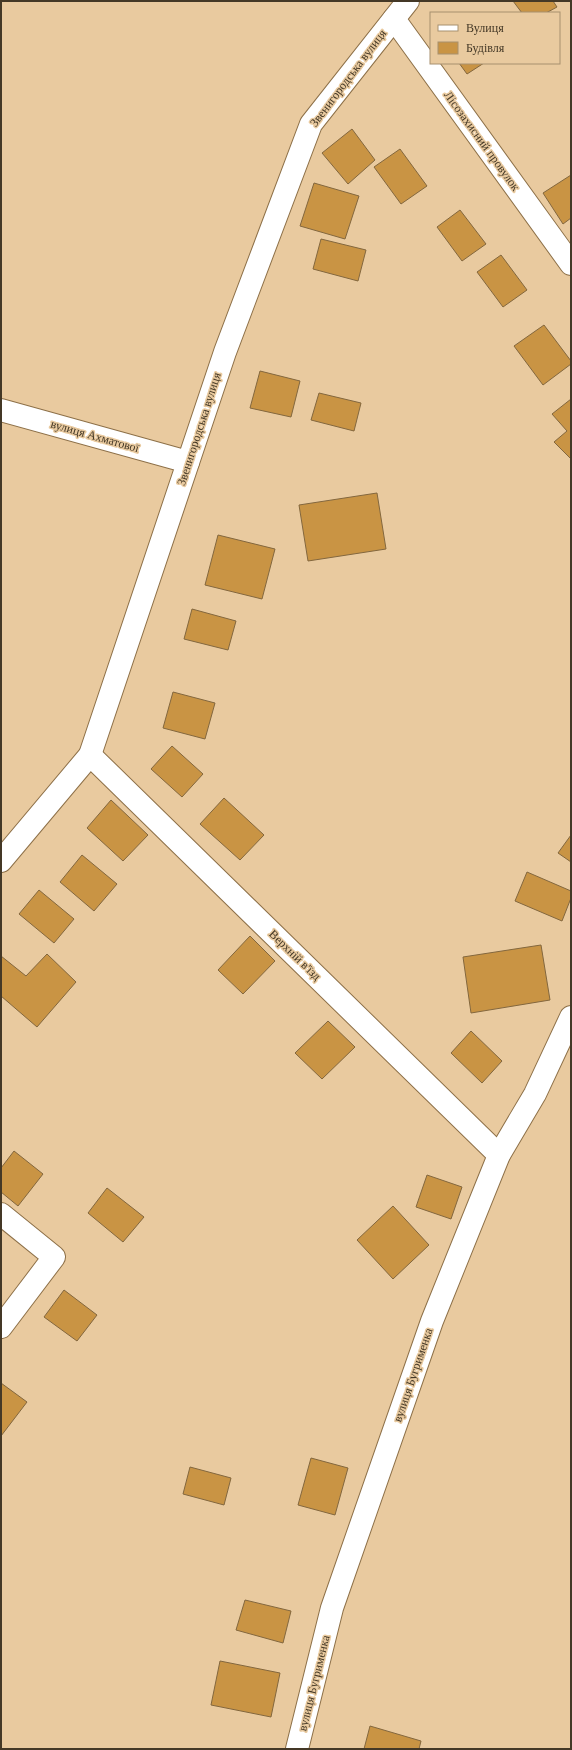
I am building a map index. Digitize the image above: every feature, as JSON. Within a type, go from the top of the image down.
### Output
[{"type":"street","name":"Звенигородська вулиця","points":[[1,861],[90,755],[225,352],[311,124],[408,1]]},
{"type":"street","name":"Лісозахисний провулок","points":[[394,19],[571,264]]},
{"type":"street","name":"вулиця Ахматової","points":[[1,410],[188,462]]},
{"type":"street","name":"Верхній в'їзд","points":[[90,755],[500,1155]]},
{"type":"street","name":"вулиця Бугрименка","points":[[297,1749],[332,1608],[432,1321],[500,1155],[535,1094],[571,1017]]},
{"type":"street","points":[[1,1214],[54,1257],[1,1326]]},
{"type":"building","points":[[513,1],[553,1],[557,7],[548,12],[521,12]]},
{"type":"building","points":[[460,64],[482,64],[467,74]]},
{"type":"building","points":[[352,129],[375,160],[348,184],[322,153]]},
{"type":"building","points":[[400,149],[427,186],[401,204],[374,167]]},
{"type":"building","points":[[571,175],[571,218],[563,224],[543,193]]},
{"type":"building","points":[[314,183],[359,196],[345,239],[300,226]]},
{"type":"building","points":[[460,210],[486,244],[462,261],[437,227]]},
{"type":"building","points":[[321,239],[366,250],[358,281],[313,269]]},
{"type":"building","points":[[501,255],[527,290],[503,307],[477,272]]},
{"type":"building","points":[[544,325],[571,361],[571,364],[543,385],[514,346]]},
{"type":"building","points":[[260,371],[300,381],[291,417],[250,408]]},
{"type":"building","points":[[319,393],[361,403],[354,431],[311,420]]},
{"type":"building","points":[[571,399],[571,459],[554,442],[567,431],[552,414]]},
{"type":"building","points":[[377,493],[386,549],[308,561],[299,505]]},
{"type":"building","points":[[218,535],[275,549],[262,599],[205,585]]},
{"type":"building","points":[[192,609],[236,621],[228,650],[184,639]]},
{"type":"building","points":[[173,692],[215,703],[205,739],[163,728]]},
{"type":"building","points":[[172,746],[203,774],[182,797],[151,769]]},
{"type":"building","points":[[224,798],[264,835],[240,860],[200,824]]},
{"type":"building","points":[[111,800],[148,835],[123,861],[87,828]]},
{"type":"building","points":[[571,835],[571,862],[558,853]]},
{"type":"building","points":[[82,855],[117,884],[94,911],[60,882]]},
{"type":"building","points":[[527,872],[571,891],[571,898],[562,921],[515,901]]},
{"type":"building","points":[[39,890],[74,919],[54,943],[19,914]]},
{"type":"building","points":[[250,936],[275,961],[243,994],[218,970]]},
{"type":"building","points":[[541,945],[550,1000],[471,1013],[463,957]]},
{"type":"building","points":[[47,954],[76,982],[37,1027],[1,996],[1,956],[26,976]]},
{"type":"building","points":[[328,1021],[355,1047],[322,1079],[295,1053]]},
{"type":"building","points":[[471,1031],[502,1061],[482,1083],[451,1053]]},
{"type":"building","points":[[14,1151],[43,1174],[18,1206],[1,1192],[1,1168]]},
{"type":"building","points":[[427,1175],[462,1187],[451,1219],[416,1207]]},
{"type":"building","points":[[107,1188],[144,1217],[123,1242],[88,1213]]},
{"type":"building","points":[[393,1206],[429,1245],[393,1279],[357,1240]]},
{"type":"building","points":[[64,1290],[97,1315],[77,1341],[44,1317]]},
{"type":"building","points":[[1,1383],[27,1402],[1,1436]]},
{"type":"building","points":[[311,1458],[348,1468],[335,1515],[298,1505]]},
{"type":"building","points":[[190,1467],[231,1478],[224,1505],[183,1494]]},
{"type":"building","points":[[245,1600],[291,1611],[283,1643],[236,1630]]},
{"type":"building","points":[[220,1661],[280,1673],[271,1717],[211,1705]]},
{"type":"building","points":[[370,1726],[421,1741],[419,1749],[364,1749]]}]
